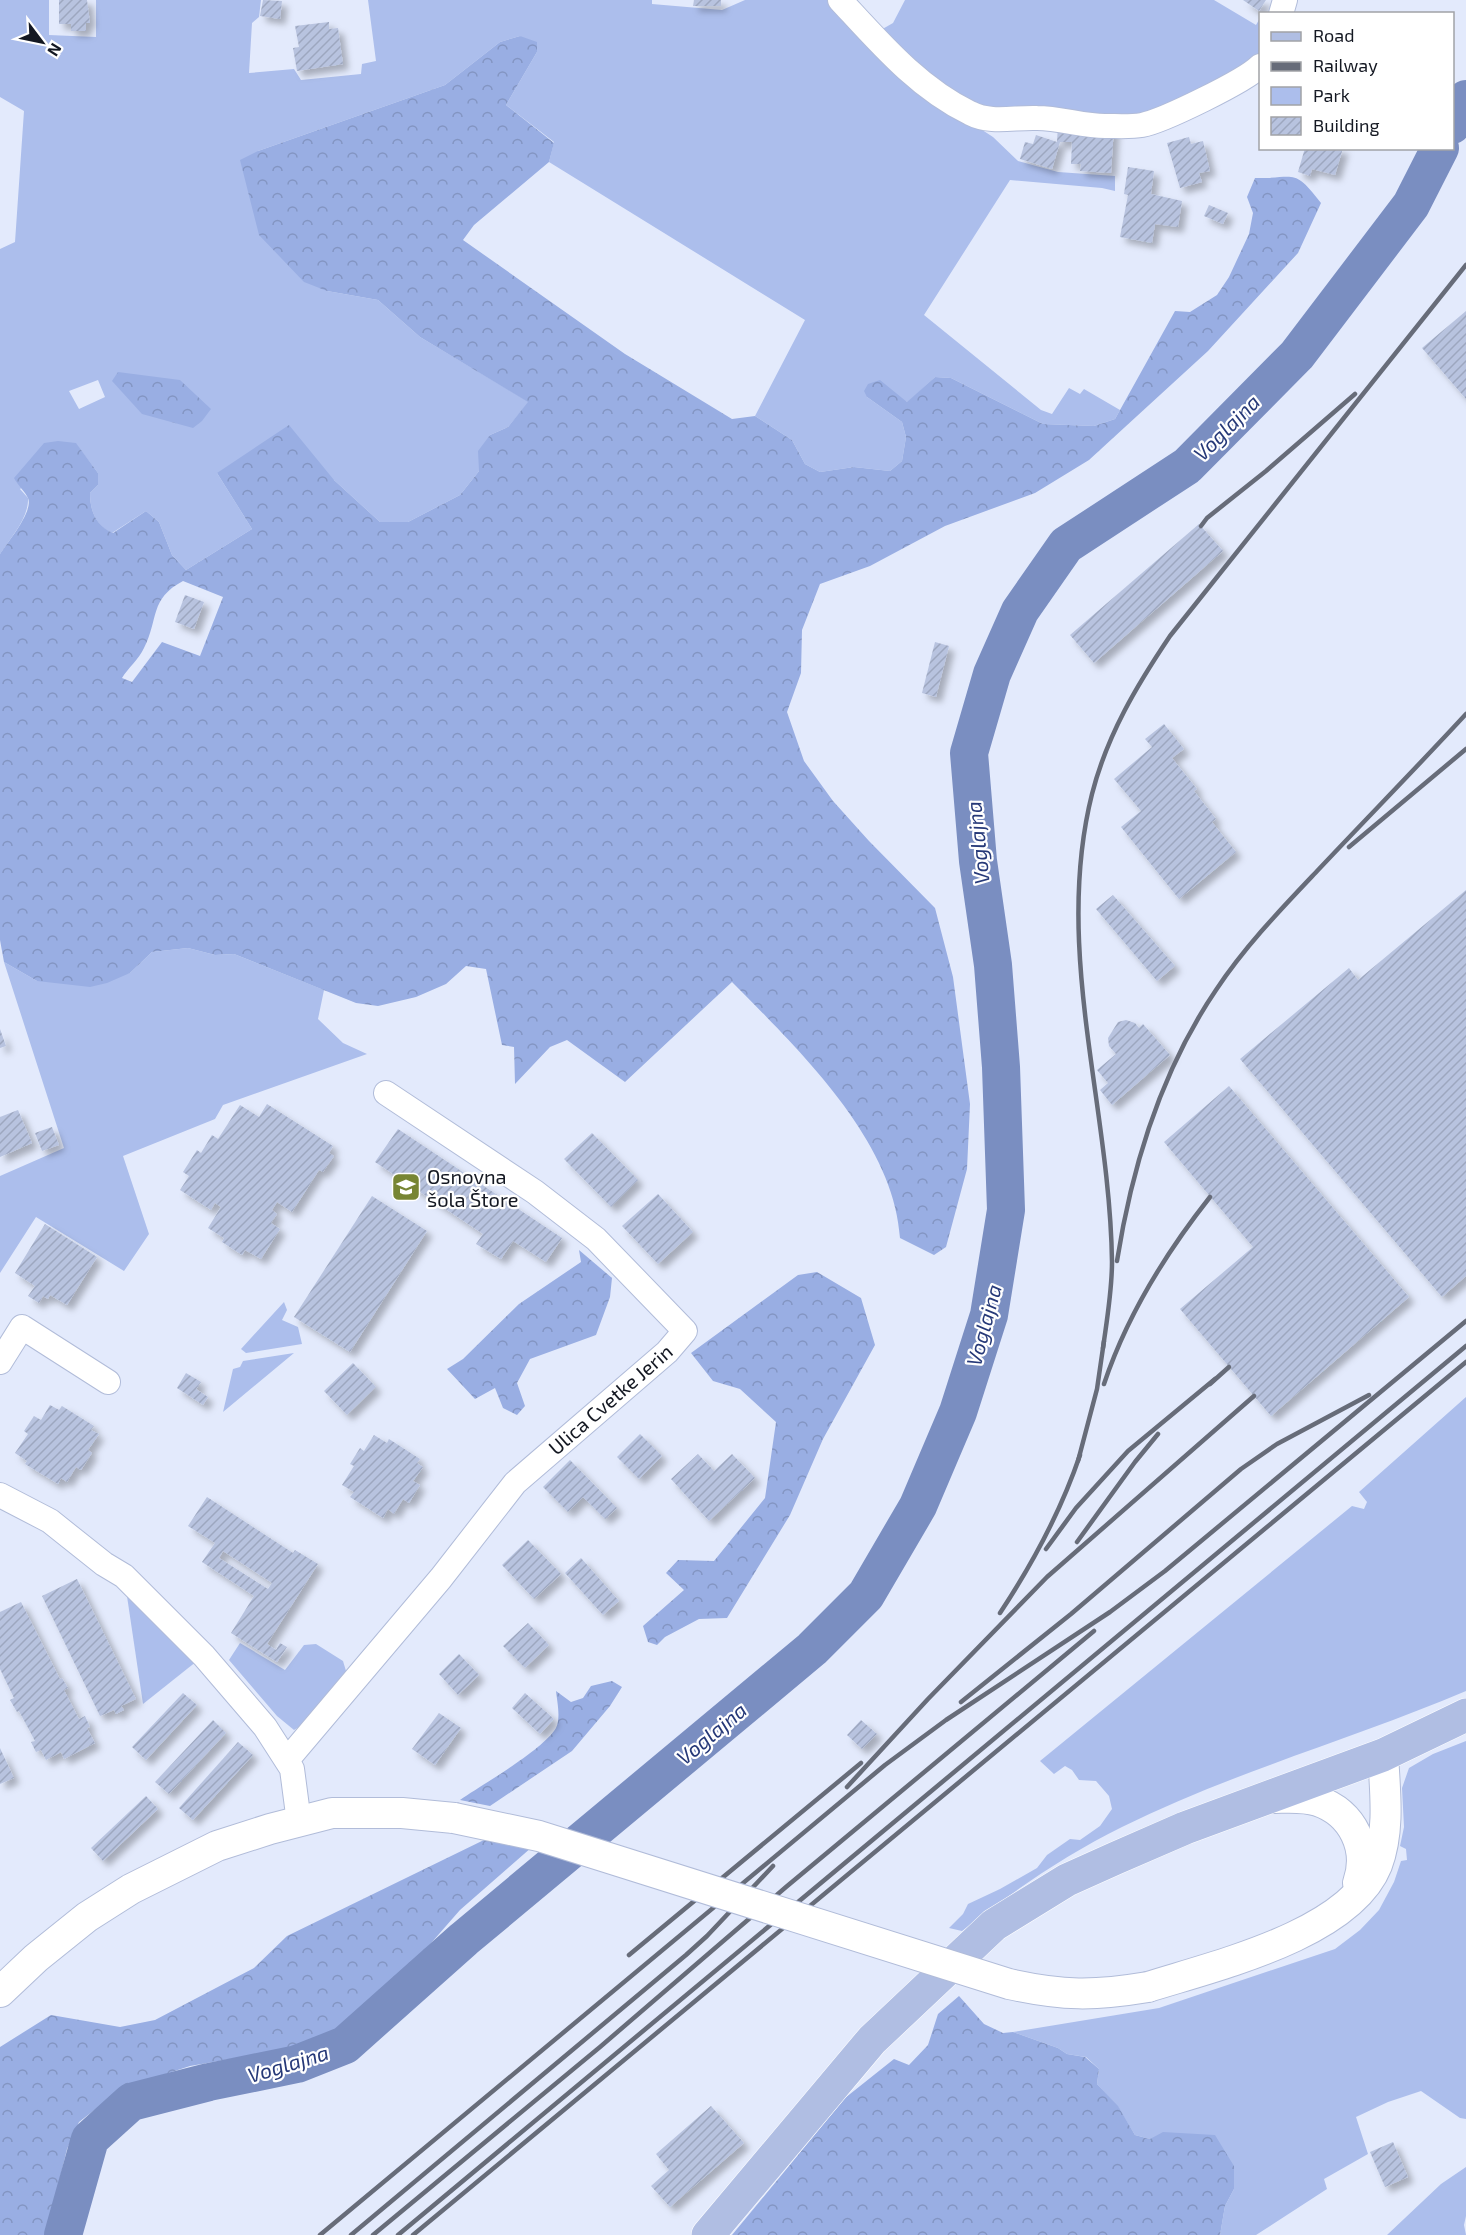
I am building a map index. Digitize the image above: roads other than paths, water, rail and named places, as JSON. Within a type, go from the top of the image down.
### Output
[{"type":"main road","points":[[708,2235],[872,2040],[994,1925],[1067,1880],[1185,1828],[1383,1755],[1466,1714]]},
{"type":"street","points":[[840,0],[880,44],[926,86],[972,114],[988,120],[1038,118],[1103,127],[1143,125],[1203,99],[1259,67]]},
{"type":"street","name":"Ulica Cvetke Jerin","points":[[286,1760],[441,1578],[514,1483],[667,1352],[685,1331],[596,1239],[535,1192],[386,1093]]},
{"type":"street","points":[[0,1362],[22,1327],[108,1382]]},
{"type":"street","points":[[0,1495],[50,1521],[104,1564],[124,1576],[204,1656],[265,1727],[292,1769],[299,1822]]},
{"type":"street","points":[[0,1992],[36,1958],[87,1917],[131,1889],[217,1846],[332,1813],[402,1813],[454,1818],[539,1836],[1009,1984],[1038,1991],[1090,1995],[1148,1987],[1246,1956],[1293,1937],[1319,1923],[1354,1899],[1369,1881],[1377,1864],[1381,1847],[1385,1799],[1383,1755]]},
{"type":"street","points":[[1265,1799],[1295,1797],[1315,1800],[1330,1806],[1350,1824],[1363,1851],[1363,1865],[1355,1892],[1347,1904]]},
{"type":"waterway","name":"Voglajna","points":[[1454,121],[1466,99]]},
{"type":"waterway","name":"Voglajna","points":[[63,2235],[90,2139],[131,2102],[209,2082],[297,2064],[345,2045],[464,1939],[812,1649],[866,1595],[918,1506],[958,1412],[989,1315],[1006,1210],[1001,1067],[993,965],[978,861],[969,753],[992,674],[1020,611],[1066,545],[1187,466],[1297,355],[1411,205],[1439,150]]},
{"type":"railway","points":[[1103,1348],[1112,1273],[1109,1203],[1087,1028],[1078,911],[1082,852],[1098,772],[1124,711],[1170,636],[1466,265]]},
{"type":"railway","points":[[1201,526],[1207,518],[1266,471],[1355,394]]},
{"type":"railway","points":[[1117,1261],[1140,1155],[1164,1086],[1179,1053],[1216,990],[1239,958],[1278,912],[1466,714]]},
{"type":"railway","points":[[1349,847],[1466,749]]},
{"type":"railway","points":[[1104,1384],[1124,1334],[1149,1286],[1210,1197]]},
{"type":"railway","points":[[320,2235],[885,1765],[946,1720],[1110,1612],[1165,1571],[1466,1321]]},
{"type":"railway","points":[[1078,1461],[1097,1389],[1104,1341]]},
{"type":"railway","points":[[398,2235],[1466,1346]]},
{"type":"railway","points":[[413,2235],[1466,1362]]},
{"type":"railway","points":[[1210,1384],[1229,1367]]},
{"type":"railway","points":[[1046,1549],[1076,1508],[1128,1451],[1215,1379]]},
{"type":"railway","points":[[961,1702],[1071,1614],[1241,1469],[1277,1444],[1369,1395]]},
{"type":"railway","points":[[847,1787],[928,1699],[1047,1577],[1254,1396]]},
{"type":"railway","points":[[1077,1542],[1158,1434]]},
{"type":"railway","points":[[1000,1613],[1045,1536],[1080,1455]]},
{"type":"railway","points":[[373,2235],[1094,1631]]},
{"type":"railway","points":[[629,1955],[861,1763]]},
{"type":"railway","points":[[351,2235],[686,1955],[773,1866]]},
{"type":"place","name":"Osnovna šola Štore","points":[[406,1187]]}]
